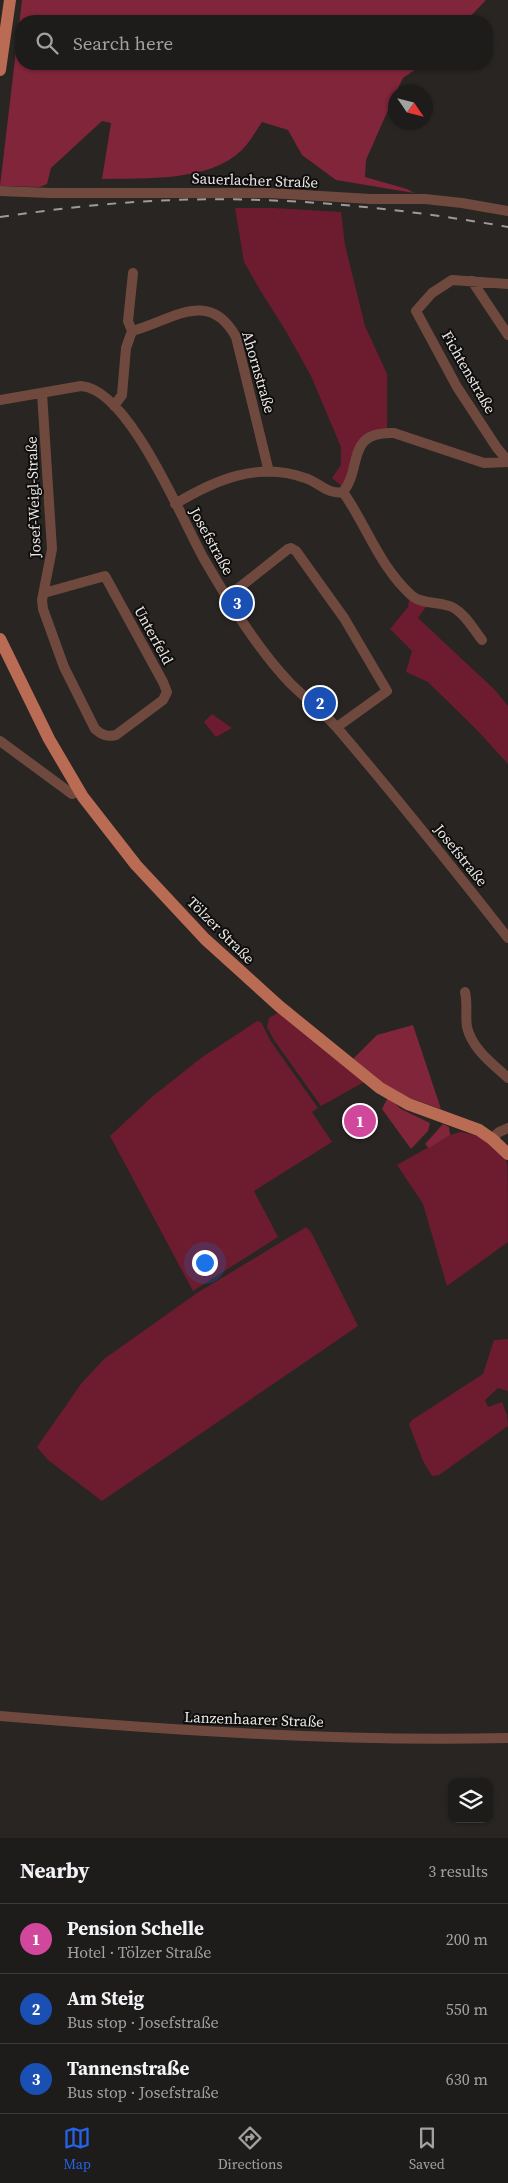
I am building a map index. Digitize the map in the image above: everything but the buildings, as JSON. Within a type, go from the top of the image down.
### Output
[{"type":"main road","points":[[0,70],[10,0]]},
{"type":"main road","name":"Tölzer Straße","points":[[0,639],[49,739],[79,792],[130,859],[184,918],[227,961],[279,1006],[389,1093],[419,1108],[472,1126],[492,1138],[508,1154]]},
{"type":"street","name":"Sauerlacher Straße","points":[[0,191],[50,193],[269,193],[371,200],[425,200],[462,203],[508,211]]},
{"type":"street","points":[[114,406],[122,395],[126,348],[132,331],[128,321],[133,273]]},
{"type":"street","name":"Fichtenstraße","points":[[472,281],[452,280],[432,293],[416,311],[457,387],[508,462]]},
{"type":"street","points":[[472,281],[508,284]]},
{"type":"street","points":[[472,281],[508,335]]},
{"type":"street","name":"Ahornstraße","points":[[132,331],[191,310],[209,312],[227,322],[236,337],[269,472]]},
{"type":"street","name":"Josefstraße","points":[[0,400],[88,386],[105,397],[114,406],[150,453],[175,504],[226,598],[257,642],[289,682],[337,727],[508,938]]},
{"type":"street","name":"Josef-Weigl-Straße","points":[[42,393],[52,549],[43,609],[64,667],[95,729],[101,735]]},
{"type":"street","points":[[343,492],[349,480],[358,447],[366,440],[383,433],[394,434],[484,463],[508,462]]},
{"type":"street","points":[[484,463],[493,456],[497,448]]},
{"type":"street","points":[[175,504],[222,479],[236,475],[269,472],[300,476],[310,479],[330,492],[343,492]]},
{"type":"street","points":[[343,492],[380,558],[413,597],[455,608],[482,640]]},
{"type":"street","points":[[226,598],[288,549],[291,548],[296,551],[344,618],[387,691],[337,727]]},
{"type":"street","name":"Unterfeld","points":[[44,593],[105,576],[163,682],[167,692],[166,696],[148,713],[116,735],[101,735]]},
{"type":"street","points":[[0,741],[72,794],[79,792]]},
{"type":"street","points":[[465,992],[467,1000],[467,1025],[470,1035],[479,1050],[508,1078]]},
{"type":"street","points":[[492,1138],[508,1128]]},
{"type":"street","name":"Lanzenhaarer Straße","points":[[0,1716],[161,1730],[284,1736],[406,1739],[508,1738]]},
{"type":"shaded area","points":[[22,0],[486,0],[472,15],[20,15]]},
{"type":"shaded area","points":[[15,59],[15,70],[414,70],[403,78],[400,85],[388,85],[388,110],[366,160],[365,177],[407,189],[414,193],[336,180],[302,155],[288,130],[262,122],[242,150],[212,168],[195,173],[156,178],[102,179],[111,123],[102,121],[51,168],[47,184],[40,187],[0,186]]},
{"type":"shaded area","points":[[235,208],[341,212],[345,245],[365,326],[387,374],[387,429],[373,433],[344,488],[332,478],[341,465],[341,447],[311,376],[244,262]]},
{"type":"shaded area","points":[[409,600],[428,604],[418,618],[495,690],[508,706],[508,764],[477,730],[428,682],[406,672],[412,651],[390,629],[408,607]]},
{"type":"shaded area","points":[[212,714],[232,728],[216,737],[204,722]]},
{"type":"shaded area","points":[[277,1013],[283,1013],[366,1081],[321,1106],[274,1040],[267,1027],[269,1018]]},
{"type":"shaded area","points":[[257,1021],[261,1022],[270,1040],[318,1108],[312,1112],[332,1142],[254,1191],[278,1237],[193,1291],[110,1136],[153,1096],[201,1058]]},
{"type":"shaded area","points":[[413,1025],[441,1109],[393,1092],[352,1060],[377,1035]]},
{"type":"shaded area","points":[[388,1097],[401,1109],[430,1123],[428,1131],[411,1149],[382,1109]]},
{"type":"shaded area","points":[[443,1124],[449,1127],[450,1135],[429,1148],[425,1144]]},
{"type":"shaded area","points":[[460,1132],[474,1135],[487,1141],[498,1150],[507,1162],[508,1242],[447,1286],[423,1204],[397,1165],[450,1135]]},
{"type":"shaded area","points":[[306,1227],[311,1232],[358,1326],[102,1501],[48,1460],[37,1447],[81,1384],[104,1359],[197,1293]]},
{"type":"shaded area","points":[[508,1339],[508,1391],[498,1388],[485,1400],[488,1407],[502,1402],[507,1415],[508,1426],[439,1475],[432,1476],[423,1461],[409,1424],[412,1420],[483,1374],[494,1340]]},
{"type":"railway","points":[[0,217],[109,204],[209,199],[309,202],[359,206],[508,227]]},
{"type":"place","name":"Tannenstraße","points":[[237,603]]},
{"type":"place","name":"Am Steig","points":[[320,703]]},
{"type":"place","name":"Pension Schelle","points":[[360,1121]]}]
